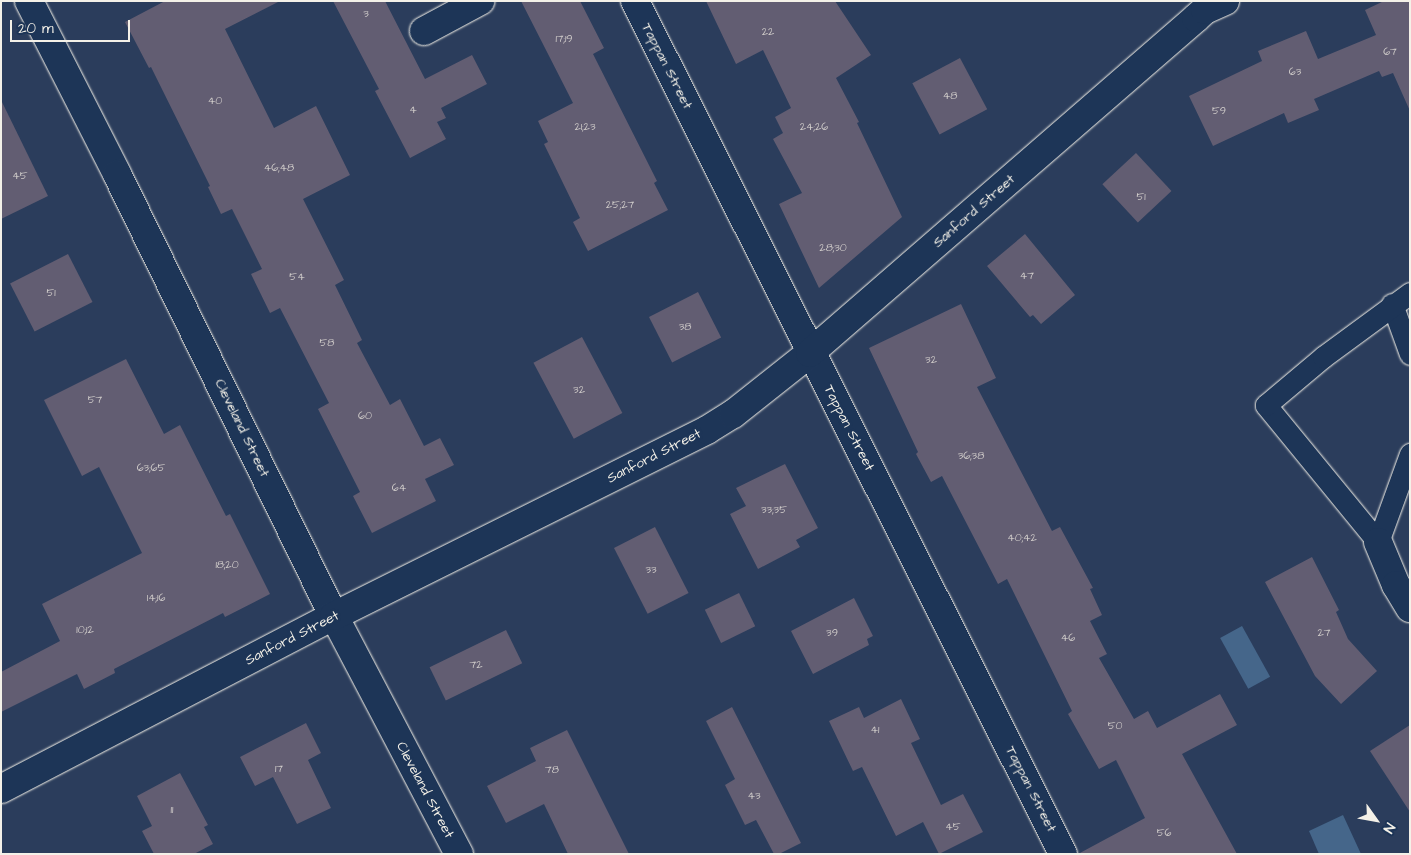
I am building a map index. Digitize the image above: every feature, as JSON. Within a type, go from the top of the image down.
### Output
[{"type":"street","name":"Cleveland Street","points":[[29,1],[117,174],[334,616],[459,854]]},
{"type":"street","points":[[424,31],[480,1]]},
{"type":"street","name":"Tappan Street","points":[[635,1],[1063,854]]},
{"type":"street","name":"Sanford Street","points":[[1,789],[334,616],[706,430],[760,394],[810,353],[1210,4]]},
{"type":"street","points":[[1378,542],[1396,585],[1410,608]]},
{"type":"lane","points":[[1378,542],[1266,405],[1323,357],[1392,304],[1410,293]]},
{"type":"lane","points":[[1392,304],[1410,354]]},
{"type":"lane","points":[[1378,542],[1410,454]]},
{"type":"water","points":[[1242,626],[1270,677],[1248,689],[1220,638]]},
{"type":"water","points":[[1343,815],[1361,854],[1319,854],[1309,831]]},
{"type":"building","points":[[165,1],[280,1],[225,29],[274,128],[316,106],[350,175],[303,199],[344,280],[335,285],[362,340],[357,343],[390,405],[400,399],[424,446],[440,438],[454,465],[425,479],[436,501],[372,533],[353,496],[360,492],[318,409],[329,403],[280,308],[270,313],[251,274],[262,269],[232,209],[221,214],[208,187],[210,186],[151,67],[149,68],[125,22]]},
{"type":"building","points":[[333,1],[385,1],[425,79],[472,55],[487,84],[441,108],[446,118],[437,122],[446,139],[410,158],[375,91],[379,89]]},
{"type":"building","points":[[521,1],[580,1],[604,48],[593,54],[657,181],[654,183],[668,210],[588,251],[573,222],[580,218],[544,144],[548,142],[538,121],[573,103]]},
{"type":"building","points":[[706,1],[835,1],[871,55],[836,78],[859,122],[857,123],[902,217],[819,288],[779,204],[802,193],[773,139],[783,133],[775,117],[791,108],[763,50],[736,64]]},
{"type":"building","points":[[1384,1],[1410,1],[1410,111],[1393,73],[1382,77],[1379,71],[1314,99],[1319,110],[1288,123],[1284,113],[1213,146],[1189,96],[1262,61],[1258,51],[1306,31],[1318,59],[1376,35],[1365,10]]},
{"type":"building","points":[[960,58],[987,109],[940,135],[912,83]]},
{"type":"building","points":[[1,100],[48,196],[1,219]]},
{"type":"building","points":[[1136,153],[1171,191],[1138,222],[1102,184]]},
{"type":"building","points":[[1025,234],[1075,295],[1041,324],[1033,315],[1030,317],[987,266]]},
{"type":"building","points":[[68,254],[93,302],[35,332],[10,284]]},
{"type":"building","points":[[698,292],[721,337],[672,362],[649,317]]},
{"type":"building","points":[[961,304],[996,378],[977,387],[1052,531],[1060,527],[1093,588],[1090,589],[1102,615],[1090,621],[1107,654],[1099,658],[1134,719],[1148,711],[1157,728],[1220,694],[1237,725],[1182,754],[1237,854],[1078,854],[1145,818],[1116,760],[1099,769],[1068,714],[1072,711],[1007,579],[998,584],[942,476],[931,482],[916,454],[918,452],[869,348]]},
{"type":"building","points":[[582,337],[622,413],[574,439],[533,363]]},
{"type":"building","points":[[126,359],[164,434],[180,425],[226,516],[230,514],[270,594],[225,617],[223,613],[114,669],[115,673],[84,689],[77,674],[1,712],[1,672],[60,641],[42,604],[142,553],[99,467],[82,476],[44,400]]},
{"type":"building","points":[[785,464],[818,528],[796,540],[800,547],[758,569],[730,514],[746,506],[736,488]]},
{"type":"building","points":[[655,527],[689,593],[648,614],[614,548]]},
{"type":"building","points":[[1312,557],[1339,610],[1336,612],[1348,639],[1377,671],[1341,704],[1315,676],[1265,582]]},
{"type":"building","points":[[739,593],[755,626],[721,643],[705,610]]},
{"type":"building","points":[[854,598],[873,636],[867,639],[869,645],[813,674],[791,631]]},
{"type":"building","points":[[506,630],[522,663],[446,701],[430,667]]},
{"type":"building","points":[[901,699],[920,739],[911,743],[941,805],[963,794],[983,832],[939,854],[923,822],[896,836],[862,767],[853,771],[829,721],[859,707],[864,718]]},
{"type":"building","points":[[732,707],[801,843],[779,854],[774,854],[756,820],[745,825],[725,785],[735,779],[706,721]]},
{"type":"building","points":[[306,723],[321,753],[308,760],[331,808],[297,824],[273,777],[255,786],[240,757]]},
{"type":"building","points":[[1410,725],[1410,812],[1370,751]]},
{"type":"building","points":[[567,730],[629,854],[568,854],[544,804],[506,823],[487,786],[536,761],[530,748]]},
{"type":"building","points":[[180,773],[208,825],[204,827],[213,844],[194,854],[154,854],[142,831],[152,826],[137,796]]}]
